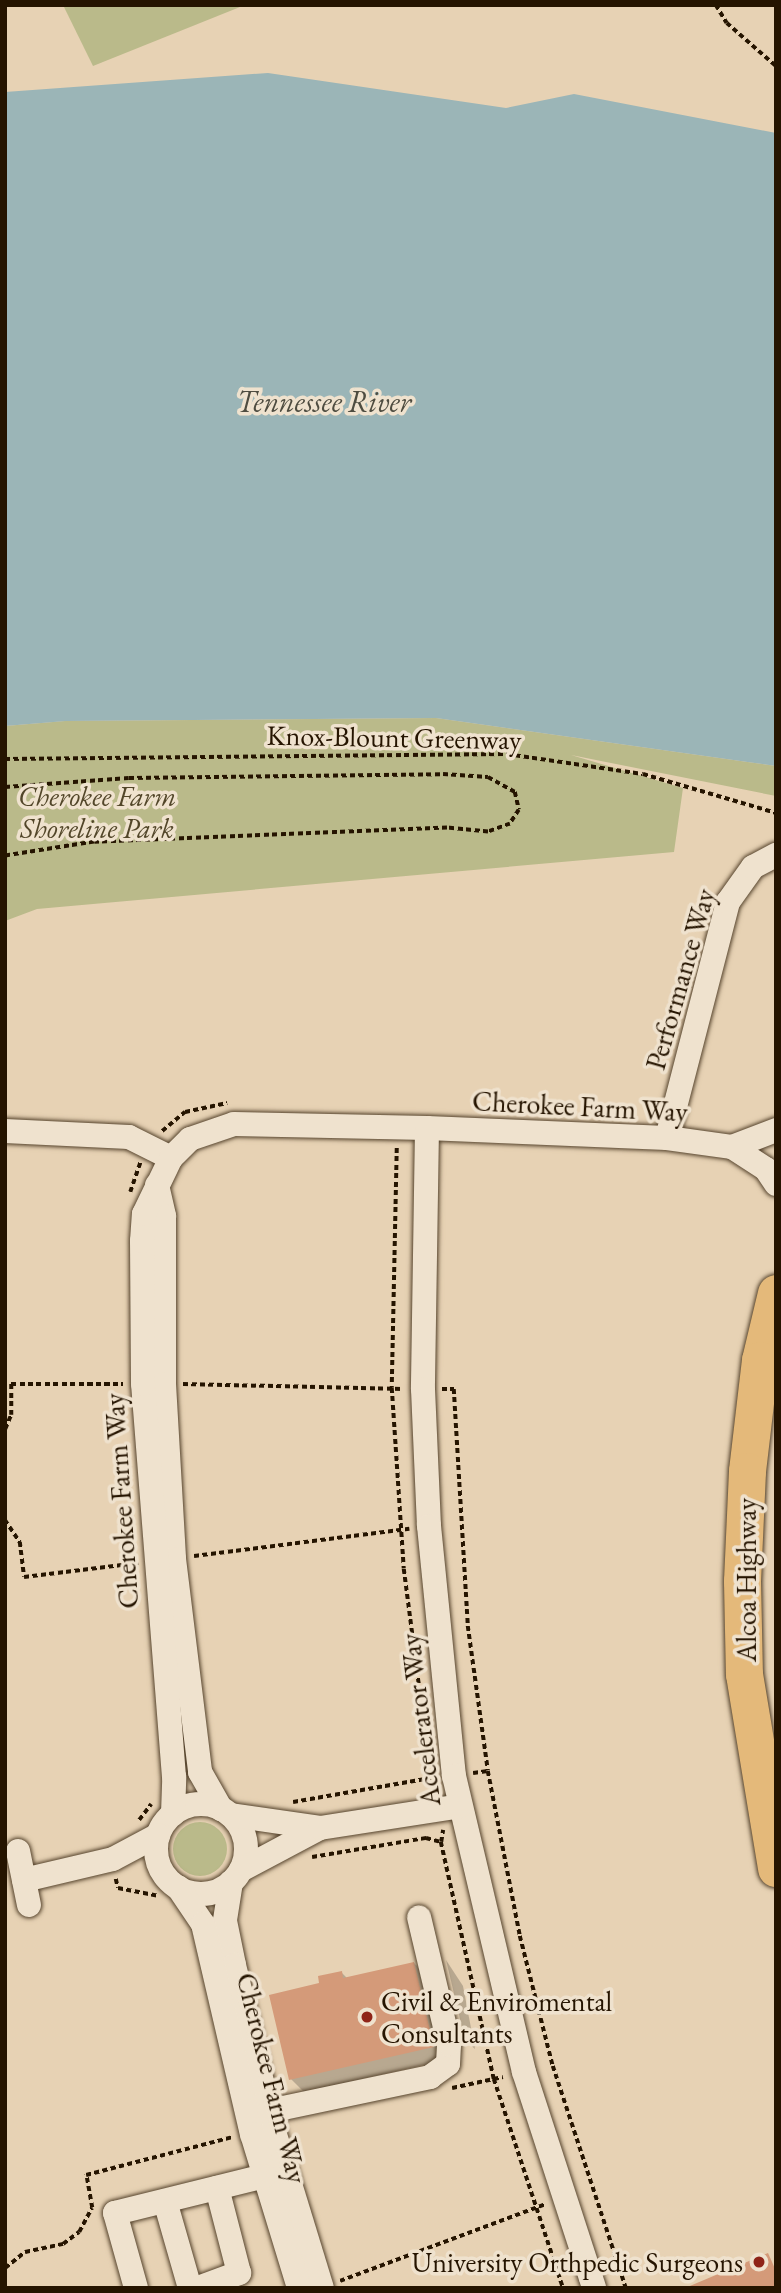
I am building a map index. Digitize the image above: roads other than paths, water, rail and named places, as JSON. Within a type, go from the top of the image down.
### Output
[{"type":"highway","name":"Alcoa Highway","points":[[776,1293],[761,1360],[747,1471],[742,1581],[744,1674],[776,1868]]},
{"type":"street","name":"Performance Way","points":[[667,1138],[728,902],[753,867],[776,855]]},
{"type":"street","name":"Cherokee Farm Way","points":[[173,1814],[174,1777],[146,1562],[136,1384],[144,1214],[157,1185],[161,1152],[234,1124],[401,1127],[667,1138],[732,1147],[766,1169],[776,1184]]},
{"type":"street","name":"Accelerator Way","points":[[427,1128],[423,1389],[429,1527],[450,1807],[562,2198],[594,2288]]},
{"type":"street","name":"Cherokee Farm Way","points":[[732,1147],[776,1130]]},
{"type":"street","points":[[5,1131],[99,1133],[161,1152]]},
{"type":"street","name":"Cherokee Farm Way","points":[[146,1562],[201,1772],[226,1812]]},
{"type":"street","points":[[24,1880],[113,1859],[158,1835],[173,1814],[196,1804],[226,1812],[320,1828],[450,1807]]},
{"type":"street","points":[[226,1812],[245,1841],[236,1876]]},
{"type":"street","points":[[113,1859],[205,1893],[320,1828]]},
{"type":"street","points":[[158,1835],[156,1850],[172,1882]]},
{"type":"street","points":[[18,1851],[29,1905]]},
{"type":"street","name":"Cherokee Farm Way","points":[[236,1876],[225,1921],[269,2111],[328,2286]]},
{"type":"street","name":"Cherokee Farm Way","points":[[172,1882],[203,1924],[265,2176],[299,2288]]},
{"type":"street","points":[[269,2111],[430,2077],[448,2064],[449,2044],[419,1917]]},
{"type":"street","points":[[136,2288],[115,2213],[265,2176]]},
{"type":"street","points":[[198,2288],[239,2273],[218,2188]]},
{"type":"street","points":[[164,2201],[190,2288]]},
{"type":"water","name":"Tennessee River","points":[[268,73],[506,108],[574,94],[776,133],[776,766],[436,718],[66,721],[5,726],[5,92]]},
{"type":"place","name":"Civil & Enviromental Consultants","points":[[367,2017]]},
{"type":"place","name":"University Orthpedic Surgeons","points":[[759,2262]]},
{"type":"park label","name":"Cherokee Farm Shoreline Park","points":[[97,812]]}]
